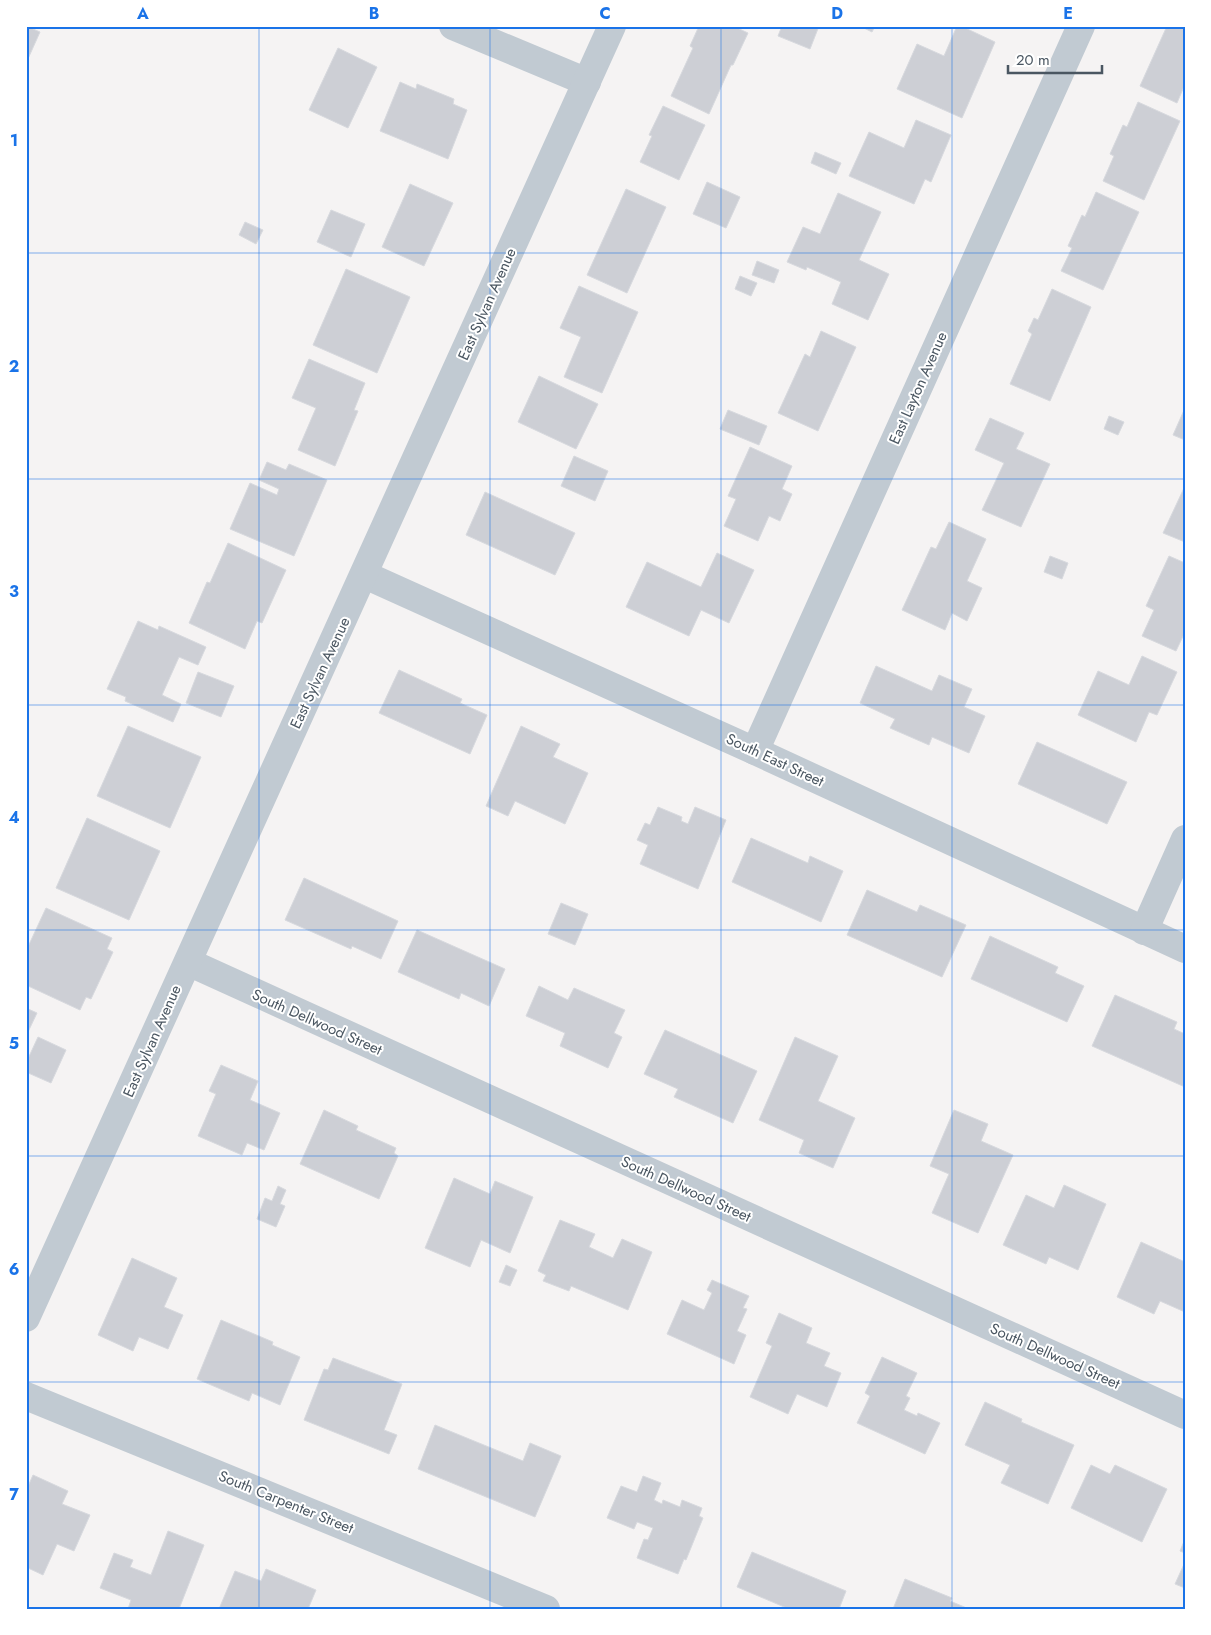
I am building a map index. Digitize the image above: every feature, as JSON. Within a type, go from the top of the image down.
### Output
[{"type":"street","points":[[453,26],[587,82]]},
{"type":"street","name":"East Sylvan Avenue","points":[[26,1318],[612,26]]},
{"type":"street","name":"East Layton Avenue","points":[[755,751],[1081,26]]},
{"type":"street","name":"South East Street","points":[[364,574],[1185,949]]},
{"type":"street","points":[[1144,931],[1185,838]]},
{"type":"street","name":"South Dellwood Street","points":[[188,962],[1185,1415]]},
{"type":"street","name":"South Carpenter Street","points":[[26,1396],[546,1609]]},
{"type":"building","points":[[26,26],[40,32],[27,61],[26,61]]},
{"type":"building","points":[[699,26],[733,26],[748,33],[709,114],[671,96],[693,48],[690,46]]},
{"type":"building","points":[[782,26],[819,26],[810,49],[778,36]]},
{"type":"building","points":[[860,26],[875,26],[872,32]]},
{"type":"building","points":[[957,26],[961,26],[995,42],[962,118],[897,89],[917,44],[944,56]]},
{"type":"building","points":[[1167,26],[1185,26],[1185,84],[1177,103],[1140,86]]},
{"type":"building","points":[[338,48],[377,67],[348,128],[309,110]]},
{"type":"building","points":[[400,82],[416,89],[417,84],[454,99],[453,104],[467,110],[448,159],[380,131]]},
{"type":"building","points":[[1138,102],[1180,121],[1144,200],[1103,181],[1114,156],[1110,154],[1123,125],[1127,127]]},
{"type":"building","points":[[663,106],[705,125],[679,180],[640,162],[652,136],[649,135]]},
{"type":"building","points":[[916,120],[951,135],[931,182],[925,179],[914,204],[849,176],[869,132],[904,148]]},
{"type":"building","points":[[815,152],[841,163],[836,174],[811,163]]},
{"type":"building","points":[[707,182],[740,197],[726,228],[693,214]]},
{"type":"building","points":[[410,184],[453,203],[424,266],[382,247]]},
{"type":"building","points":[[626,189],[666,207],[627,293],[587,275]]},
{"type":"building","points":[[1096,192],[1139,212],[1103,290],[1061,271],[1072,248],[1068,246],[1082,215],[1085,217]]},
{"type":"building","points":[[838,193],[881,212],[859,260],[889,274],[868,320],[832,304],[841,282],[807,267],[806,270],[787,262],[803,227],[820,234]]},
{"type":"building","points":[[331,210],[365,224],[351,257],[317,242]]},
{"type":"building","points":[[245,222],[263,230],[256,244],[239,235]]},
{"type":"building","points":[[757,261],[779,270],[774,283],[752,275]]},
{"type":"building","points":[[346,269],[410,297],[377,373],[313,345]]},
{"type":"building","points":[[740,276],[757,283],[751,296],[735,289]]},
{"type":"building","points":[[579,286],[638,312],[602,393],[564,377],[581,337],[560,328]]},
{"type":"building","points":[[1052,289],[1091,307],[1050,401],[1010,384],[1032,334],[1028,331],[1034,318],[1038,320]]},
{"type":"building","points":[[821,331],[856,347],[818,431],[778,413],[805,354],[810,357]]},
{"type":"building","points":[[309,359],[365,383],[354,410],[358,411],[335,466],[298,450],[316,408],[292,398]]},
{"type":"building","points":[[539,376],[598,404],[576,449],[518,422]]},
{"type":"building","points":[[1185,408],[1185,440],[1173,435]]},
{"type":"building","points":[[728,410],[767,426],[759,445],[720,429]]},
{"type":"building","points":[[1109,416],[1124,422],[1118,435],[1104,429]]},
{"type":"building","points":[[990,418],[1024,433],[1016,449],[1050,464],[1021,527],[982,510],[1004,463],[975,450]]},
{"type":"building","points":[[750,447],[792,466],[782,489],[792,494],[780,521],[769,516],[758,541],[724,526],[736,499],[728,496]]},
{"type":"building","points":[[574,456],[608,471],[595,501],[561,486]]},
{"type":"building","points":[[267,462],[286,470],[289,464],[327,480],[294,556],[230,529],[250,483],[277,495],[279,489],[259,480]]},
{"type":"building","points":[[1185,488],[1185,542],[1163,533]]},
{"type":"building","points":[[485,492],[575,533],[555,575],[466,535]]},
{"type":"building","points":[[949,522],[986,539],[967,581],[982,588],[967,621],[952,613],[945,630],[902,610],[931,547],[936,549]]},
{"type":"building","points":[[228,543],[286,570],[262,623],[257,621],[245,649],[189,623],[207,582],[210,583]]},
{"type":"building","points":[[717,553],[754,570],[729,623],[701,610],[689,636],[626,607],[647,562],[701,587]]},
{"type":"building","points":[[1050,556],[1068,563],[1062,579],[1044,572]]},
{"type":"building","points":[[1169,556],[1185,563],[1185,632],[1176,651],[1142,636],[1154,610],[1146,606]]},
{"type":"building","points":[[138,621],[158,630],[159,626],[206,647],[198,665],[179,657],[162,695],[181,704],[173,722],[125,701],[126,697],[107,689]]},
{"type":"building","points":[[1142,656],[1177,672],[1157,715],[1149,712],[1136,742],[1078,715],[1098,671],[1129,685]]},
{"type":"building","points":[[876,666],[932,691],[939,675],[972,689],[964,707],[985,716],[969,753],[932,737],[929,745],[890,728],[895,719],[860,703]]},
{"type":"building","points":[[399,670],[462,699],[460,703],[487,715],[470,754],[379,713]]},
{"type":"building","points":[[198,672],[234,686],[221,717],[186,703]]},
{"type":"building","points":[[128,726],[201,757],[170,828],[97,796]]},
{"type":"building","points":[[521,726],[560,744],[553,757],[588,773],[565,824],[515,801],[508,816],[486,806]]},
{"type":"building","points":[[1037,742],[1127,782],[1107,824],[1018,784]]},
{"type":"building","points":[[658,807],[682,817],[681,821],[688,824],[695,807],[726,820],[698,889],[640,864],[648,845],[637,840],[645,823],[650,825]]},
{"type":"building","points":[[87,818],[160,851],[129,920],[56,888]]},
{"type":"building","points":[[751,838],[808,863],[810,856],[843,871],[821,922],[732,882]]},
{"type":"building","points":[[304,878],[398,921],[381,959],[352,946],[351,949],[285,920]]},
{"type":"building","points":[[867,890],[917,912],[920,905],[966,925],[942,977],[847,935]]},
{"type":"building","points":[[561,903],[588,914],[575,945],[548,934]]},
{"type":"building","points":[[46,908],[112,938],[107,949],[113,952],[91,999],[86,997],[80,1010],[26,985],[26,951]]},
{"type":"building","points":[[417,930],[505,969],[489,1006],[461,993],[459,999],[398,972]]},
{"type":"building","points":[[990,936],[1058,967],[1055,973],[1084,986],[1067,1022],[971,979]]},
{"type":"building","points":[[539,986],[568,1000],[574,988],[625,1010],[614,1033],[622,1037],[608,1068],[560,1046],[565,1033],[526,1016]]},
{"type":"building","points":[[1115,995],[1177,1022],[1174,1029],[1185,1034],[1185,1087],[1092,1046]]},
{"type":"building","points":[[26,1008],[37,1013],[27,1034],[26,1034]]},
{"type":"building","points":[[665,1030],[757,1071],[733,1123],[674,1097],[678,1089],[644,1074]]},
{"type":"building","points":[[38,1037],[66,1050],[51,1083],[26,1072],[26,1063]]},
{"type":"building","points":[[795,1037],[838,1056],[818,1101],[855,1118],[833,1168],[799,1153],[804,1140],[759,1120]]},
{"type":"building","points":[[221,1065],[258,1081],[250,1100],[280,1113],[264,1150],[247,1143],[242,1155],[198,1136],[216,1094],[209,1091]]},
{"type":"building","points":[[324,1110],[358,1126],[356,1130],[396,1148],[394,1153],[398,1156],[379,1199],[300,1164]]},
{"type":"building","points":[[954,1110],[988,1124],[981,1141],[1013,1155],[978,1233],[932,1213],[949,1174],[930,1166]]},
{"type":"building","points":[[454,1178],[490,1194],[495,1181],[533,1197],[510,1253],[481,1240],[470,1267],[425,1248]]},
{"type":"building","points":[[1064,1185],[1106,1204],[1078,1270],[1049,1257],[1046,1264],[1003,1245],[1026,1195],[1054,1208]]},
{"type":"building","points":[[278,1186],[286,1190],[280,1204],[285,1206],[276,1227],[257,1219],[265,1198],[272,1201]]},
{"type":"building","points":[[560,1220],[595,1234],[589,1247],[613,1258],[622,1239],[652,1252],[628,1310],[571,1286],[569,1291],[543,1281],[546,1275],[538,1271]]},
{"type":"building","points":[[1141,1242],[1185,1262],[1185,1312],[1160,1301],[1154,1314],[1117,1297]]},
{"type":"building","points":[[132,1258],[177,1278],[164,1307],[183,1315],[168,1349],[139,1337],[133,1351],[98,1335]]},
{"type":"building","points":[[506,1265],[517,1270],[510,1286],[499,1282]]},
{"type":"building","points":[[712,1280],[749,1296],[743,1308],[747,1309],[737,1331],[746,1335],[734,1364],[667,1334],[682,1300],[704,1310],[712,1293],[707,1290]]},
{"type":"building","points":[[779,1313],[812,1328],[806,1343],[830,1353],[824,1366],[841,1373],[827,1407],[797,1394],[788,1414],[750,1397],[772,1346],[766,1343]]},
{"type":"building","points":[[221,1320],[273,1342],[272,1345],[300,1357],[280,1405],[252,1393],[249,1401],[197,1379]]},
{"type":"building","points":[[882,1357],[917,1373],[906,1396],[910,1398],[904,1410],[917,1416],[918,1413],[940,1423],[925,1454],[857,1423],[870,1396],[865,1393]]},
{"type":"building","points":[[333,1358],[402,1384],[384,1430],[397,1435],[389,1454],[304,1420],[324,1369],[328,1370]]},
{"type":"building","points":[[985,1402],[1022,1419],[1021,1422],[1074,1445],[1048,1504],[1001,1483],[1010,1465],[965,1445]]},
{"type":"building","points":[[435,1425],[523,1461],[530,1443],[561,1456],[535,1517],[418,1469]]},
{"type":"building","points":[[1091,1465],[1110,1474],[1115,1465],[1167,1489],[1142,1542],[1071,1508]]},
{"type":"building","points":[[33,1475],[68,1491],[62,1504],[90,1515],[74,1551],[57,1544],[43,1575],[26,1567],[26,1491]]},
{"type":"building","points":[[643,1476],[661,1483],[654,1500],[662,1504],[663,1500],[680,1507],[682,1500],[702,1508],[699,1516],[703,1518],[686,1560],[684,1559],[678,1574],[637,1558],[644,1539],[648,1540],[653,1528],[637,1522],[634,1529],[607,1518],[621,1486],[637,1492]]},
{"type":"building","points":[[168,1531],[204,1545],[179,1609],[128,1609],[131,1600],[100,1588],[114,1553],[133,1560],[130,1567],[151,1575]]},
{"type":"building","points":[[1185,1539],[1185,1553],[1180,1551]]},
{"type":"building","points":[[752,1552],[846,1591],[839,1609],[789,1609],[737,1587]]},
{"type":"building","points":[[1185,1562],[1185,1588],[1175,1584]]},
{"type":"building","points":[[266,1569],[316,1590],[308,1609],[219,1609],[235,1571],[261,1581]]},
{"type":"building","points":[[905,1579],[952,1598],[950,1601],[969,1609],[893,1609]]}]
